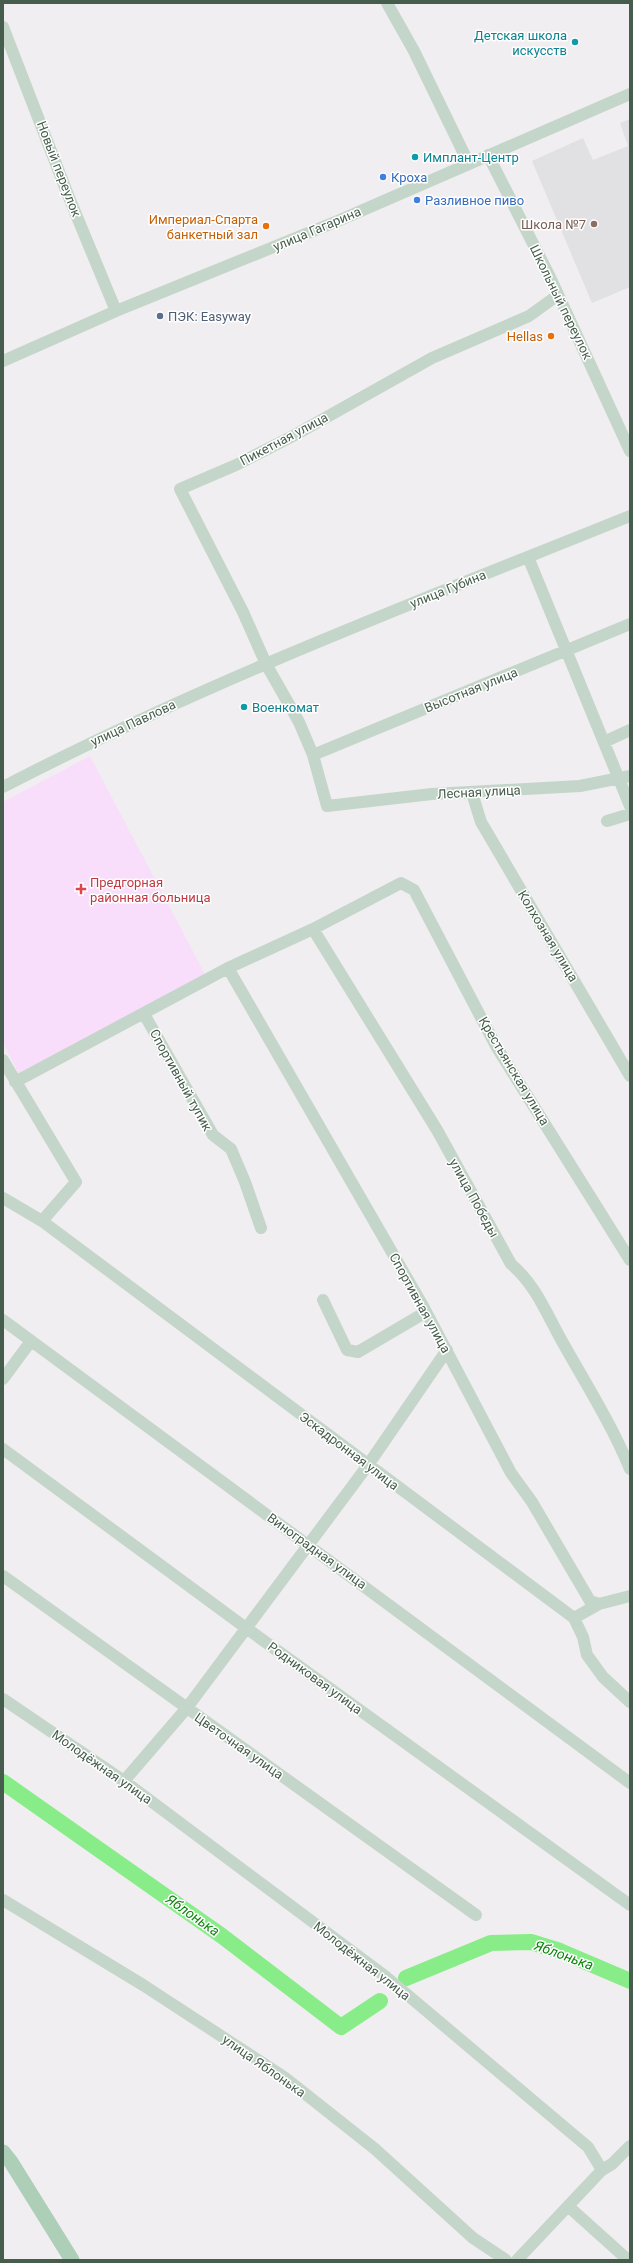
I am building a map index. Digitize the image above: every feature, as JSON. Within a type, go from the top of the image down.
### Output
[{"type":"main road","points":[[3,2152],[72,2260]]},
{"type":"street","points":[[387,3],[414,51],[469,164]]},
{"type":"street","name":"Новый переулок","points":[[3,27],[116,312]]},
{"type":"street","name":"улица Гагарина","points":[[3,361],[116,312],[340,220],[630,94]]},
{"type":"street","name":"Школьный переулок","points":[[488,155],[550,277],[630,451]]},
{"type":"street","name":"Пикетная улица","points":[[266,664],[243,612],[180,489],[236,465],[293,436],[432,358],[529,316],[558,295]]},
{"type":"street","name":"улица Губина","points":[[266,664],[630,516]]},
{"type":"street","points":[[528,557],[604,742],[624,777],[630,806]]},
{"type":"street","name":"Высотная улица","points":[[313,756],[630,624]]},
{"type":"street","points":[[266,664],[299,722],[313,756]]},
{"type":"street","name":"улица Павлова","points":[[3,787],[73,751],[266,664]]},
{"type":"street","points":[[604,742],[630,730]]},
{"type":"street","name":"Лесная улица","points":[[313,756],[328,806],[432,794],[580,786],[624,777]]},
{"type":"street","name":"Колхозная улица","points":[[472,793],[481,822],[630,1076]]},
{"type":"street","points":[[607,821],[630,814]]},
{"type":"street","name":"Крестьянская улица","points":[[313,928],[401,884],[414,890],[496,1046],[630,1260]]},
{"type":"street","points":[[15,1082],[228,968],[313,928]]},
{"type":"street","name":"улица Победы","points":[[313,928],[437,1130],[511,1264],[522,1273],[538,1297],[612,1431],[630,1469]]},
{"type":"street","name":"Спортивная улица","points":[[228,968],[426,1312],[511,1473],[532,1502],[590,1602],[599,1604]]},
{"type":"street","name":"Спортивный тупик","points":[[144,1014],[213,1136],[231,1150],[245,1182],[261,1228]]},
{"type":"street","points":[[3,1060],[76,1182],[42,1220]]},
{"type":"street","name":"Эскадронная улица","points":[[3,1198],[42,1220],[574,1618],[583,1637],[587,1655],[603,1677],[630,1702]]},
{"type":"street","points":[[323,1300],[347,1350],[358,1352],[426,1312]]},
{"type":"street","name":"Виноградная улица","points":[[3,1320],[630,1783]]},
{"type":"street","points":[[3,1379],[31,1341]]},
{"type":"street","points":[[124,1781],[186,1709],[368,1465],[447,1350]]},
{"type":"street","name":"Родниковая улица","points":[[3,1449],[246,1628],[630,1905]]},
{"type":"street","name":"Цветочная улица","points":[[3,1576],[186,1709],[476,1915]]},
{"type":"street","points":[[574,1618],[599,1604],[630,1596]]},
{"type":"street","name":"Молодёжная улица","points":[[3,1699],[124,1781],[385,1976],[480,2057],[567,2127],[588,2147],[602,2170]]},
{"type":"street","name":"улица Яблонька","points":[[3,1900],[136,1981],[284,2078],[375,2149],[472,2238],[506,2260]]},
{"type":"street","points":[[517,2260],[569,2207],[602,2170],[612,2164],[630,2146]]},
{"type":"street","points":[[569,2207],[628,2260]]},
{"type":"shaded area","name":"Школа №7","points":[[630,119],[630,287],[592,303],[532,161],[583,138],[593,160],[628,146],[620,123]]},
{"type":"shaded area","name":"Предгорная районная больница","points":[[90,756],[206,976],[19,1074],[3,1043],[3,802]]},
{"type":"waterway","name":"Яблонька","points":[[3,1782],[222,1936],[341,2027],[380,2001]]},
{"type":"waterway","name":"Яблонька","points":[[406,1978],[491,1943],[531,1942],[560,1951],[630,1981]]},
{"type":"place","name":"Детская школа искусств","points":[[575,42]]},
{"type":"place","name":"Имплант-Центр","points":[[415,157]]},
{"type":"place","name":"Кроха","points":[[383,177]]},
{"type":"place","name":"Разливное пиво","points":[[417,200]]},
{"type":"place","name":"Школа №7","points":[[594,224]]},
{"type":"place","name":"Империал-Спарта банкетный зал","points":[[266,226]]},
{"type":"place","name":"ПЭК: Easyway","points":[[160,316]]},
{"type":"place","name":"Hellas","points":[[551,336]]},
{"type":"place","name":"Военкомат","points":[[244,707]]},
{"type":"place","name":"Предгорная районная больница","points":[[81,889]]}]
